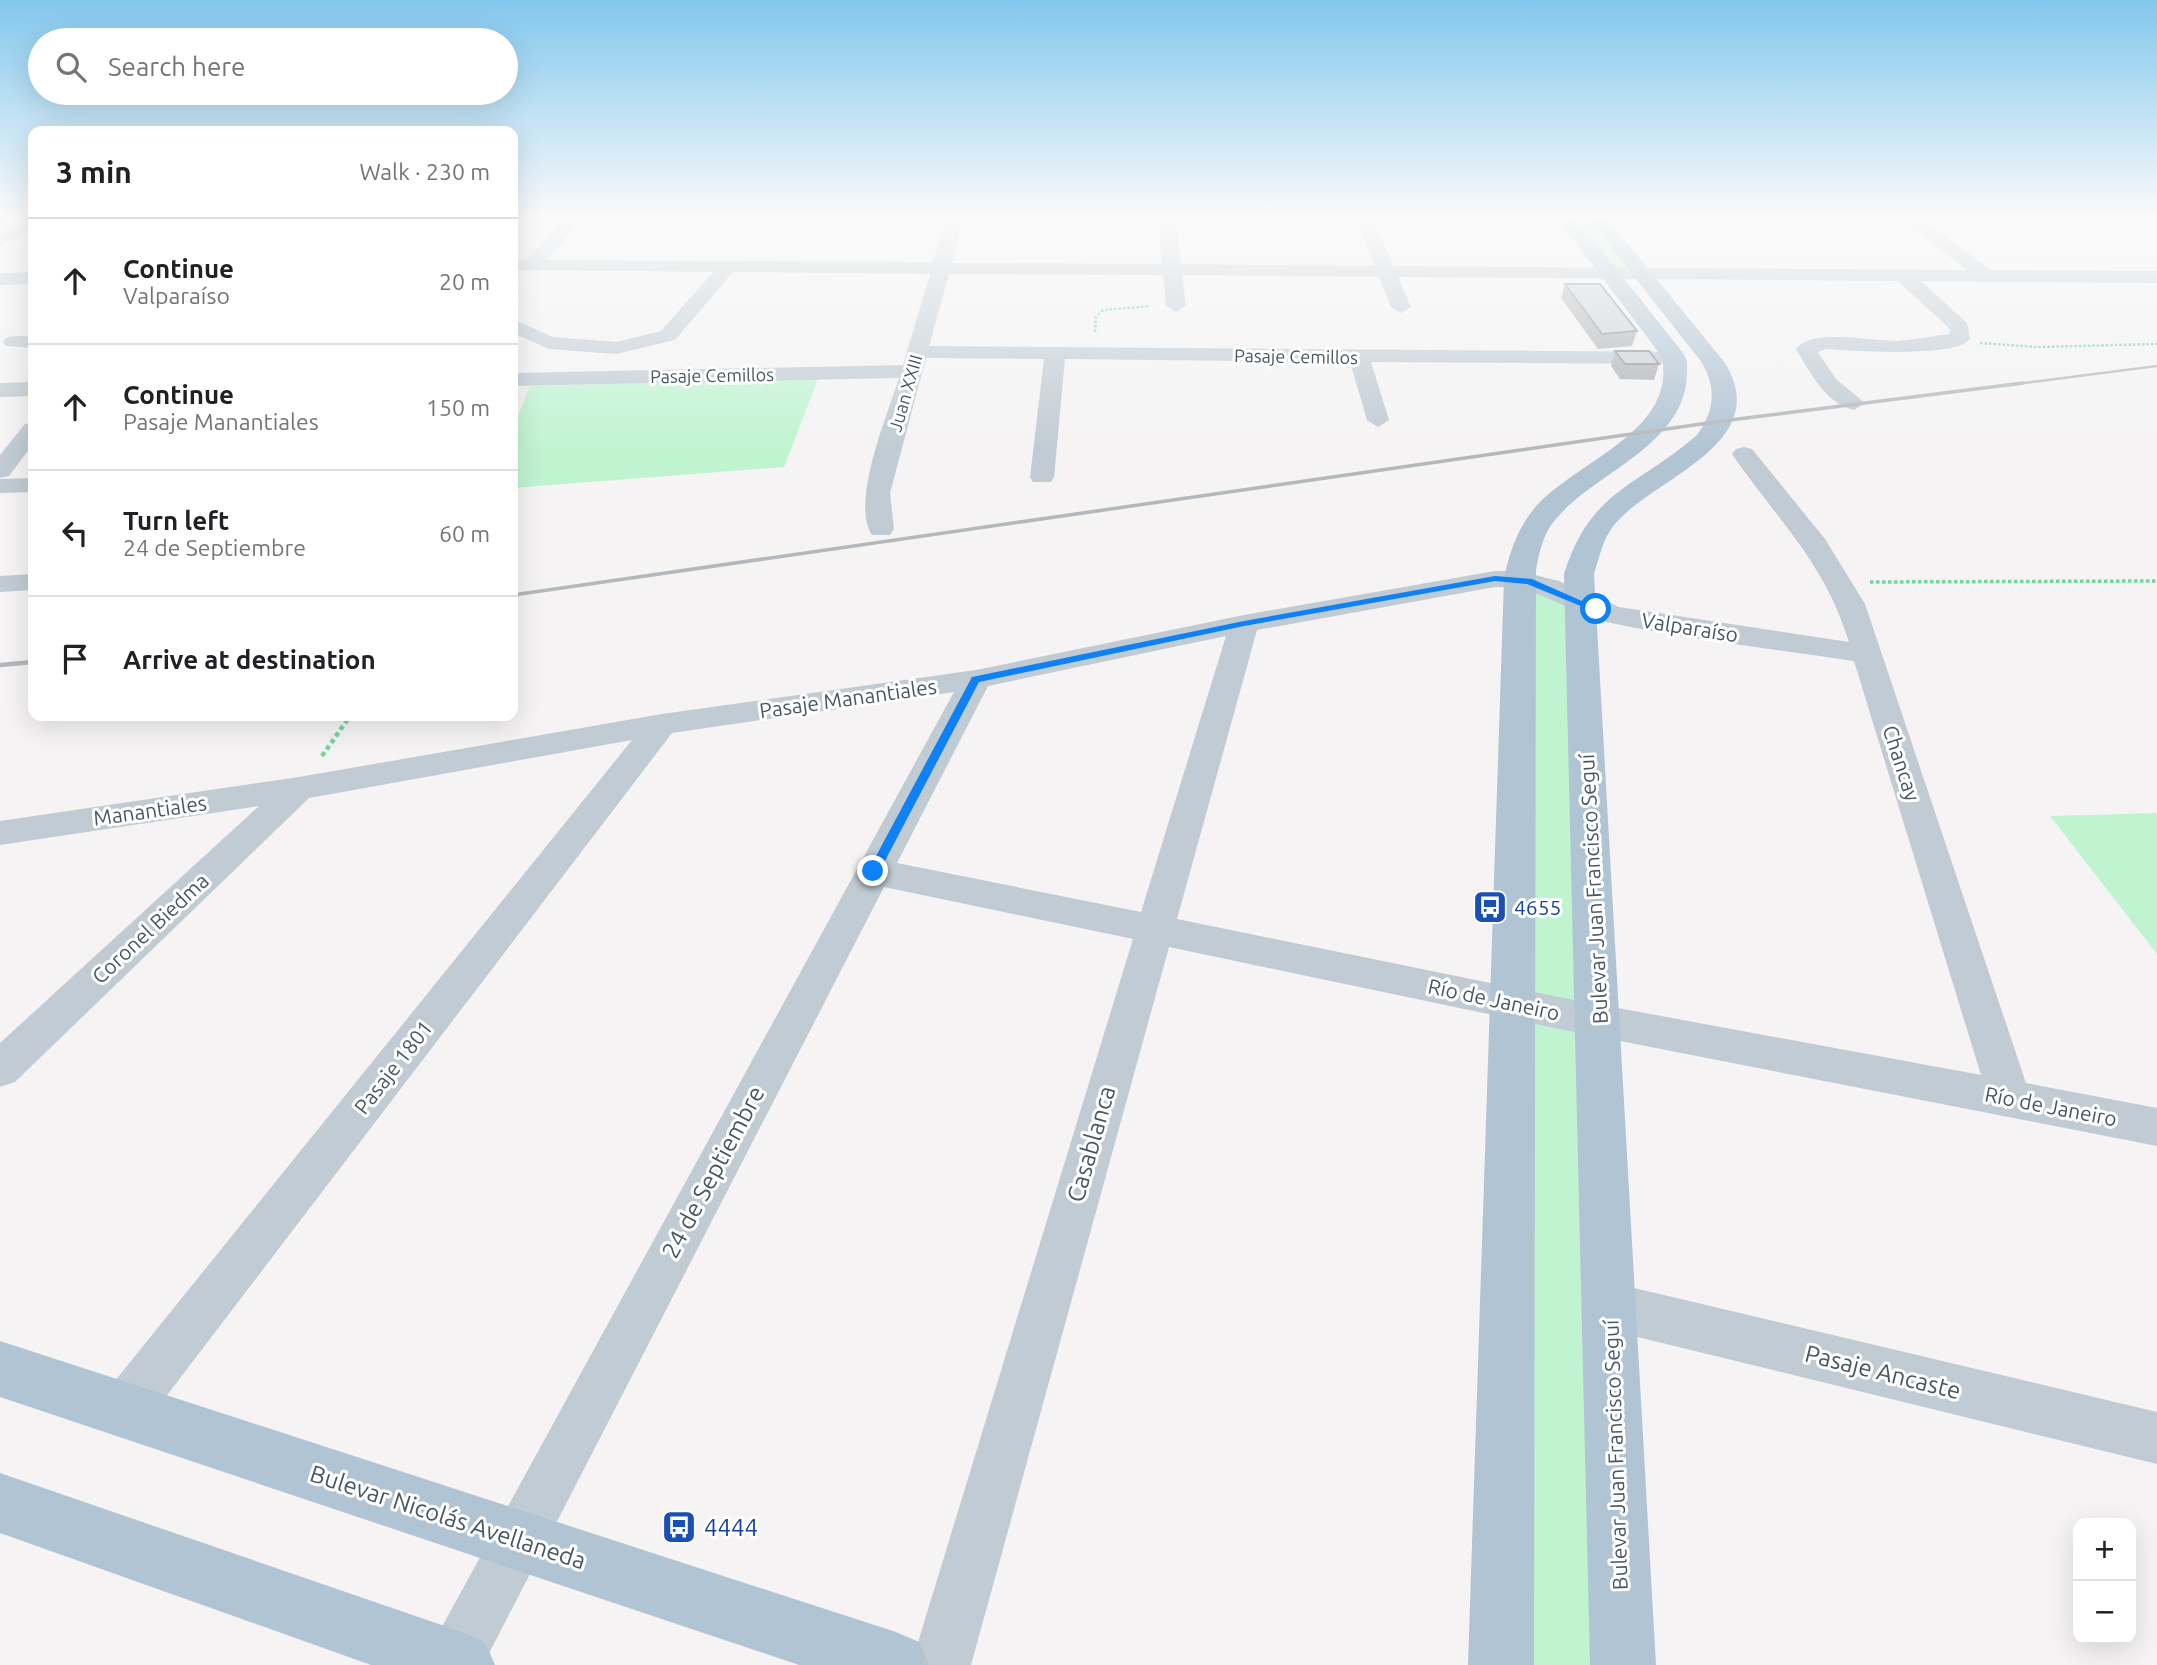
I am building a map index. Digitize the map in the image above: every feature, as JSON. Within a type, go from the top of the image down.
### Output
[{"type":"main road","points":[[1501,1665],[1519,579],[1523,556],[1545,514],[1581,479],[1624,451],[1659,421],[1675,390],[1675,358],[1626,296]]},
{"type":"main road","name":"Bulevar Juan Francisco Seguí","points":[[1623,1665],[1579,574],[1586,548],[1606,516],[1707,439],[1722,421],[1726,409],[1726,393],[1713,362],[1661,296]]},
{"type":"main road","name":"Bulevar Nicolás Avellaneda","points":[[0,1369],[897,1665]]},
{"type":"main road","points":[[0,1503],[455,1664]]},
{"type":"street","points":[[518,328],[549,343],[616,348],[668,336],[703,296]]},
{"type":"street","name":"Juan XXIII","points":[[881,529],[877,493],[933,296]]},
{"type":"street","points":[[1175,296],[1176,306]]},
{"type":"street","points":[[1396,296],[1401,307]]},
{"type":"street","points":[[1853,403],[1828,383],[1806,349],[1823,343],[1897,346],[1960,339],[1960,327],[1926,296]]},
{"type":"street","points":[[1042,477],[1055,353]]},
{"type":"street","name":"Pasaje Cemillos","points":[[518,383],[1055,353],[1675,358]]},
{"type":"street","points":[[1359,356],[1378,420]]},
{"type":"street","points":[[0,390],[28,389]]},
{"type":"street","points":[[0,471],[28,435]]},
{"type":"street","name":"Chancay","points":[[1744,454],[1838,577],[1867,654],[2009,1097]]},
{"type":"street","points":[[0,486],[28,485]]},
{"type":"street","name":"Pasaje Manantiales","points":[[299,788],[662,724],[976,679],[1244,624],[1495,579],[1519,579]]},
{"type":"street","name":"Valparaíso","points":[[1519,579],[1549,587],[1612,615],[1867,654]]},
{"type":"street","points":[[0,583],[28,582]]},
{"type":"street","name":"Casablanca","points":[[941,1665],[1153,929],[1244,624]]},
{"type":"street","name":"24 de Septiembre","points":[[455,1664],[517,1540],[976,679]]},
{"type":"street","name":"Pasaje 1801","points":[[124,1410],[662,724]]},
{"type":"street","name":"Manantiales","points":[[0,833],[299,788]]},
{"type":"street","name":"Coronel Biedma","points":[[0,1069],[299,788]]},
{"type":"street","name":"Río de Janeiro","points":[[873,871],[1512,1003],[2157,1127]]},
{"type":"street","name":"Pasaje Ancaste","points":[[1609,1306],[2157,1437]]},
{"type":"path","points":[[1094,354],[1096,317],[1103,310],[1176,306]]},
{"type":"path","points":[[1960,339],[1998,346],[2157,344]]},
{"type":"path","points":[[1838,577],[1896,583],[2157,581]]},
{"type":"path","points":[[299,788],[346,721]]},
{"type":"green space","points":[[818,379],[784,467],[518,488],[518,416],[530,386]]},
{"type":"green space","points":[[1519,579],[1580,601],[1623,1665],[1501,1665]]},
{"type":"green space","points":[[2157,813],[2157,954],[2050,816]]},
{"type":"building","points":[[1574,296],[1609,296],[1637,331],[1602,334]]},
{"type":"building","points":[[1615,351],[1649,351],[1659,364],[1625,364]]},
{"type":"railway","points":[[2009,385],[2157,366]]},
{"type":"railway","points":[[518,594],[1722,421],[2023,383]]},
{"type":"railway","points":[[0,665],[28,662]]},
{"type":"place","name":"4655","points":[[1490,907]]},
{"type":"place","name":"4444","points":[[679,1527]]},
{"type":"route","points":[[873,871],[976,679],[1244,624],[1495,579],[1529,581],[1549,587],[1596,609]]}]
